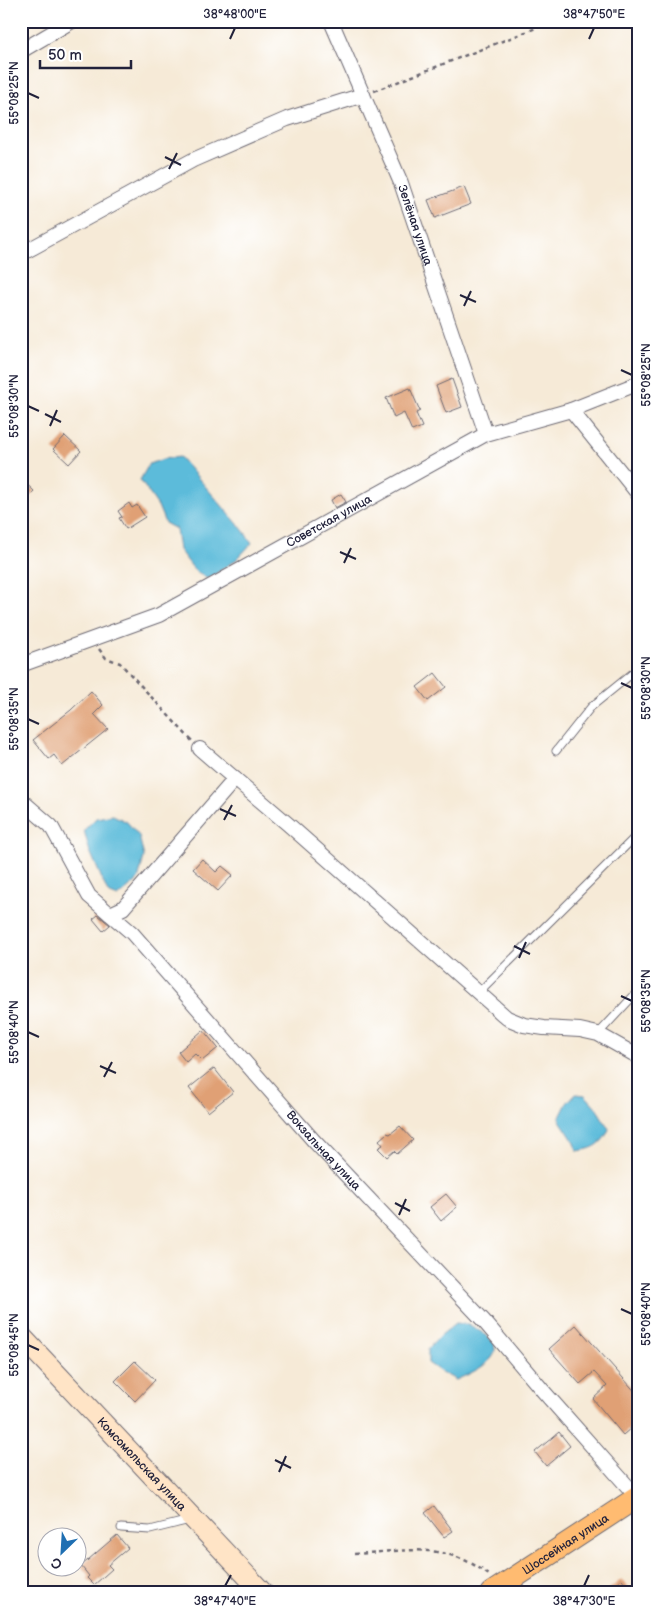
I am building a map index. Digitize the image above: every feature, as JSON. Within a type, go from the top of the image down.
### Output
[{"type":"main road","name":"Шоссейная улица","points":[[496,1589],[638,1498]]},
{"type":"street","points":[[21,51],[72,21]]},
{"type":"street","name":"Зелёная улица","points":[[331,21],[401,183],[486,434]]},
{"type":"street","points":[[21,254],[193,160],[288,119],[363,95]]},
{"type":"street","name":"Советская улица","points":[[21,666],[159,615],[486,434],[571,410],[639,383]]},
{"type":"street","points":[[571,410],[639,495]]},
{"type":"street","points":[[200,749],[507,1018],[524,1025],[580,1030],[598,1034],[639,1057]]},
{"type":"street","points":[[110,914],[123,908],[235,779]]},
{"type":"street","name":"Вокзальная улица","points":[[21,800],[51,826],[89,896],[132,933],[314,1141],[483,1320],[638,1498]]},
{"type":"street","name":"Комсомольская улица","points":[[25,1348],[263,1593]]},
{"type":"lane","points":[[556,751],[591,707],[639,668]]},
{"type":"lane","points":[[479,992],[639,832]]},
{"type":"lane","points":[[598,1034],[639,990]]},
{"type":"lane","points":[[121,1528],[150,1530],[193,1520]]},
{"type":"lane","points":[[21,1588],[26,1593]]},
{"type":"path","points":[[363,95],[554,21]]},
{"type":"path","points":[[90,641],[106,658],[120,663],[200,749]]},
{"type":"path","points":[[354,1554],[430,1550],[458,1556],[484,1571],[496,1589]]},
{"type":"water","points":[[180,457],[252,543],[237,559],[208,579],[196,572],[179,550],[176,529],[165,523],[158,506],[140,480],[149,464],[163,459]]},
{"type":"water","points":[[113,815],[127,822],[139,836],[144,857],[138,880],[118,897],[108,893],[89,849],[84,830],[96,818]]},
{"type":"water","points":[[575,1094],[585,1095],[595,1106],[609,1129],[597,1145],[577,1151],[575,1143],[559,1119],[567,1103]]},
{"type":"water","points":[[456,1323],[468,1325],[480,1331],[494,1342],[495,1351],[485,1365],[456,1380],[428,1363],[428,1349]]},
{"type":"building","points":[[464,187],[471,204],[435,218],[428,200]]},
{"type":"building","points":[[452,379],[462,407],[446,413],[436,386]]},
{"type":"building","points":[[410,388],[420,411],[416,413],[422,427],[412,431],[404,413],[394,418],[386,398]]},
{"type":"building","points":[[65,436],[81,451],[69,464],[53,449]]},
{"type":"building","points":[[21,479],[34,491],[21,505]]},
{"type":"building","points":[[341,494],[346,502],[335,508],[331,500]]},
{"type":"building","points":[[129,503],[132,508],[137,505],[145,517],[126,529],[119,518],[122,517],[118,511]]},
{"type":"building","points":[[435,673],[446,687],[428,701],[417,687]]},
{"type":"building","points":[[91,691],[103,705],[94,714],[108,729],[62,766],[54,755],[49,759],[33,740],[71,710]]},
{"type":"building","points":[[202,859],[216,872],[222,866],[233,875],[218,891],[193,869]]},
{"type":"building","points":[[98,915],[110,925],[103,931],[93,919]]},
{"type":"building","points":[[203,1030],[218,1048],[202,1061],[195,1054],[186,1062],[178,1052]]},
{"type":"building","points":[[214,1068],[233,1092],[208,1112],[189,1088]]},
{"type":"building","points":[[400,1126],[413,1140],[397,1154],[394,1151],[387,1157],[378,1148],[383,1145],[379,1140]]},
{"type":"building","points":[[446,1194],[457,1207],[441,1221],[430,1207]]},
{"type":"building","points":[[576,1325],[639,1396],[639,1421],[623,1435],[593,1399],[607,1386],[594,1372],[580,1384],[549,1349]]},
{"type":"building","points":[[135,1361],[155,1380],[135,1401],[115,1381]]},
{"type":"building","points":[[559,1432],[570,1446],[546,1466],[535,1452]]},
{"type":"building","points":[[434,1506],[453,1531],[444,1537],[425,1513]]},
{"type":"building","points":[[117,1535],[128,1548],[108,1565],[112,1569],[94,1585],[87,1578],[89,1576],[88,1560]]},
{"type":"building","points":[[622,1579],[633,1593],[604,1593]]}]
